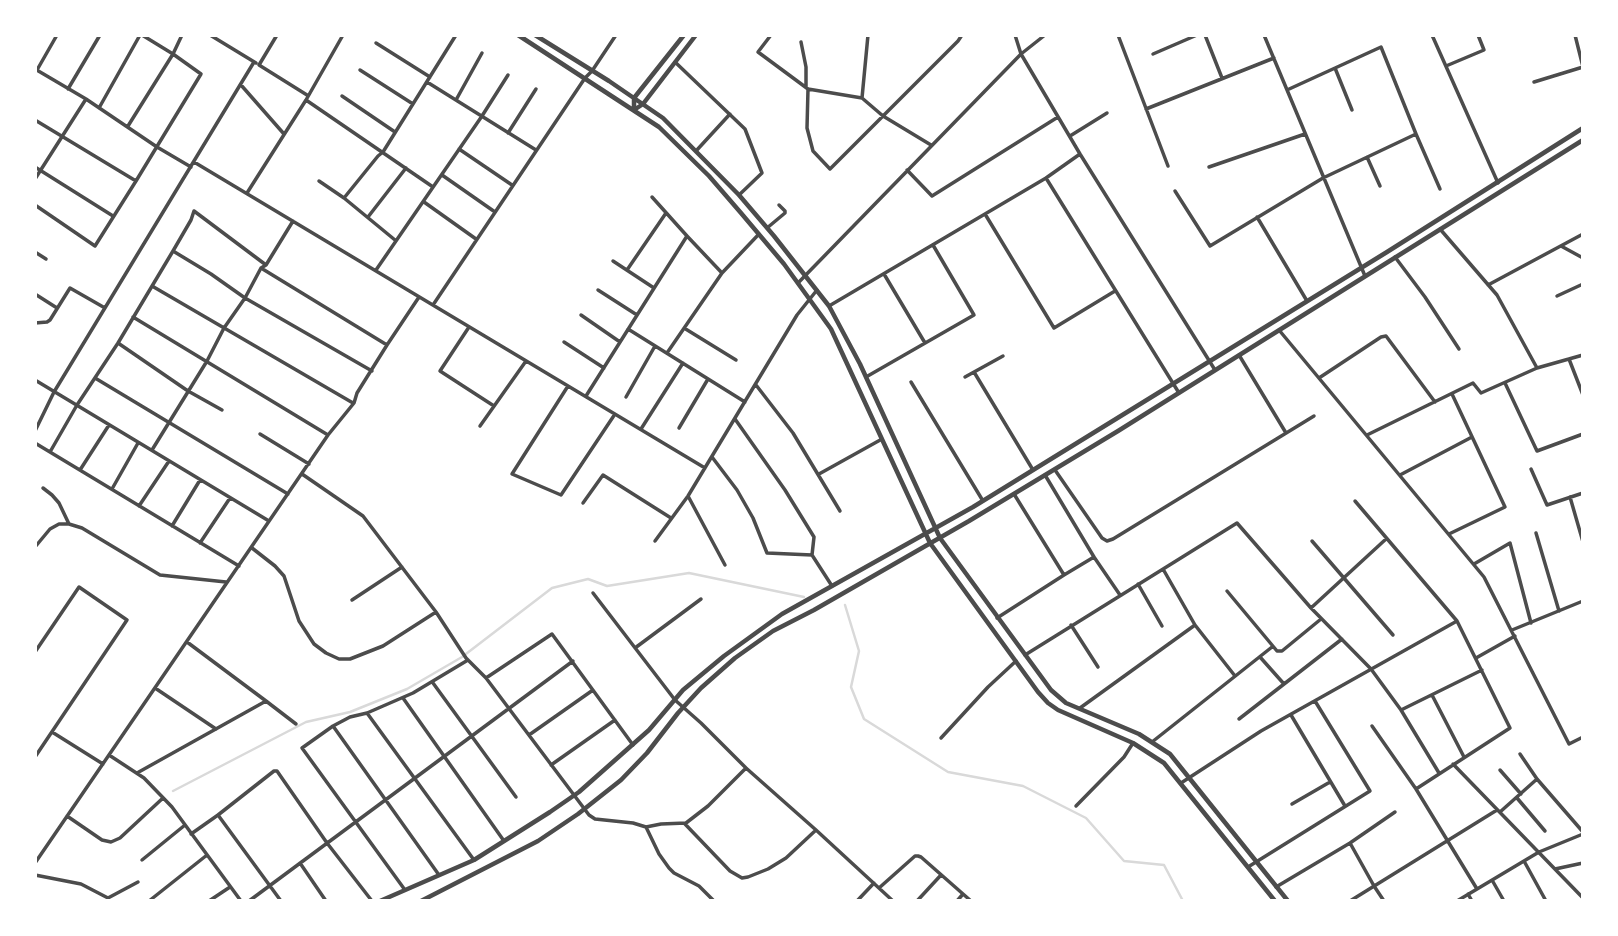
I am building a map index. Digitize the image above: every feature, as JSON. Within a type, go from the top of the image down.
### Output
[{"type":"street","points":[[57,35],[36,69],[191,167]]},
{"type":"street","points":[[68,89],[100,35]]},
{"type":"street","points":[[35,205],[95,246],[201,74],[141,35],[99,107]]},
{"type":"street","points":[[128,126],[182,35]]},
{"type":"street","points":[[210,35],[307,98],[433,187]]},
{"type":"street","points":[[35,431],[54,392],[241,85],[277,35]]},
{"type":"street","points":[[247,193],[343,35]]},
{"type":"street","points":[[344,198],[383,152],[455,35]]},
{"type":"street","points":[[518,35],[659,127],[701,168],[759,234],[831,329],[930,543],[1026,675],[1048,703],[1058,710],[1133,743],[1164,763],[1275,901]]},
{"type":"street","points":[[535,35],[663,118],[739,195],[829,306],[866,377],[940,538],[1051,690],[1066,703],[1139,734],[1170,754],[1287,901]]},
{"type":"street","points":[[433,305],[616,35]]},
{"type":"street","points":[[634,110],[634,98],[684,35]]},
{"type":"street","points":[[634,110],[643,104],[696,35]]},
{"type":"street","points":[[771,35],[758,52],[807,88],[862,98],[883,116],[931,145]]},
{"type":"street","points":[[862,98],[868,35]]},
{"type":"street","points":[[801,42],[806,67],[807,128],[813,151],[830,169],[961,35]]},
{"type":"street","points":[[1015,35],[1021,54],[1080,154],[1215,370]]},
{"type":"street","points":[[798,283],[1021,54],[1045,35]]},
{"type":"street","points":[[1118,35],[1168,166]]},
{"type":"street","points":[[1153,54],[1197,35]]},
{"type":"street","points":[[1205,35],[1222,78]]},
{"type":"street","points":[[1264,35],[1365,276]]},
{"type":"street","points":[[1432,35],[1498,183]]},
{"type":"street","points":[[1446,66],[1484,50],[1478,35]]},
{"type":"street","points":[[1534,82],[1583,67],[1575,35]]},
{"type":"street","points":[[376,43],[430,77]]},
{"type":"street","points":[[1287,90],[1381,47],[1440,189]]},
{"type":"street","points":[[456,100],[482,53]]},
{"type":"street","points":[[1146,109],[1274,58]]},
{"type":"street","points":[[676,62],[746,129],[762,173],[739,195]]},
{"type":"street","points":[[1335,68],[1352,110]]},
{"type":"street","points":[[360,70],[413,104]]},
{"type":"street","points":[[376,271],[508,75]]},
{"type":"street","points":[[427,82],[536,150]]},
{"type":"street","points":[[241,85],[284,134]]},
{"type":"street","points":[[508,132],[536,89]]},
{"type":"street","points":[[342,96],[395,132]]},
{"type":"street","points":[[35,179],[86,99]]},
{"type":"street","points":[[1070,136],[1107,113]]},
{"type":"street","points":[[696,150],[730,114]]},
{"type":"street","points":[[907,170],[932,197],[1058,117]]},
{"type":"street","points":[[35,120],[136,181]]},
{"type":"street","points":[[380,901],[474,860],[574,796],[649,730],[683,690],[782,614],[983,501],[1583,128]]},
{"type":"street","points":[[1209,167],[1305,134]]},
{"type":"street","points":[[1175,191],[1210,246],[1323,178],[1416,134]]},
{"type":"street","points":[[421,901],[538,841],[584,810],[621,780],[647,753],[701,688],[735,658],[774,631],[1014,494],[1582,143]]},
{"type":"street","points":[[459,149],[512,186]]},
{"type":"street","points":[[829,306],[985,215],[1080,154]]},
{"type":"street","points":[[1367,157],[1380,186]]},
{"type":"street","points":[[194,162],[705,468]]},
{"type":"street","points":[[35,167],[114,217]]},
{"type":"street","points":[[368,217],[405,168]]},
{"type":"street","points":[[442,175],[495,212]]},
{"type":"street","points":[[1046,178],[1179,393]]},
{"type":"street","points":[[319,181],[395,240]]},
{"type":"street","points":[[652,197],[722,273]]},
{"type":"street","points":[[423,201],[477,239]]},
{"type":"street","points":[[767,228],[785,213],[779,205]]},
{"type":"street","points":[[50,452],[173,251],[194,211],[266,265]]},
{"type":"street","points":[[627,270],[666,213]]},
{"type":"street","points":[[985,215],[1054,328],[1115,290]]},
{"type":"street","points":[[1257,217],[1307,301]]},
{"type":"street","points":[[152,450],[207,361],[224,328],[293,221]]},
{"type":"street","points":[[1440,229],[1497,295],[1537,368]]},
{"type":"street","points":[[667,353],[722,273],[759,234]]},
{"type":"street","points":[[1488,285],[1583,234]]},
{"type":"street","points":[[586,396],[687,236]]},
{"type":"street","points":[[866,377],[974,315],[933,245]]},
{"type":"street","points":[[1562,246],[1583,258]]},
{"type":"street","points":[[173,251],[245,298],[372,370]]},
{"type":"street","points":[[35,252],[46,259]]},
{"type":"street","points":[[1395,257],[1459,349]]},
{"type":"street","points":[[613,261],[654,288]]},
{"type":"street","points":[[261,268],[387,345]]},
{"type":"street","points":[[884,274],[925,343]]},
{"type":"street","points":[[1557,296],[1583,284]]},
{"type":"street","points":[[152,286],[354,403]]},
{"type":"street","points":[[35,323],[50,320],[72,288],[105,308]]},
{"type":"street","points":[[598,290],[637,315]]},
{"type":"street","points":[[655,541],[688,496],[797,315],[817,290]]},
{"type":"street","points":[[35,294],[57,308]]},
{"type":"street","points":[[35,863],[328,435],[354,403],[357,393],[419,297]]},
{"type":"street","points":[[581,316],[620,342]]},
{"type":"street","points":[[133,317],[328,435]]},
{"type":"street","points":[[469,327],[440,371],[494,406]]},
{"type":"street","points":[[684,328],[736,360]]},
{"type":"street","points":[[628,329],[745,402]]},
{"type":"street","points":[[1279,330],[1484,577],[1569,744],[1583,737]]},
{"type":"street","points":[[1319,378],[1386,336],[1435,402]]},
{"type":"street","points":[[564,342],[604,368]]},
{"type":"street","points":[[118,343],[188,391],[222,410]]},
{"type":"street","points":[[626,397],[655,346]]},
{"type":"street","points":[[1239,355],[1286,433]]},
{"type":"street","points":[[1367,435],[1473,383],[1481,393],[1537,368],[1583,355]]},
{"type":"street","points":[[965,377],[1003,356]]},
{"type":"street","points":[[1569,359],[1583,395]]},
{"type":"street","points":[[480,426],[526,361]]},
{"type":"street","points":[[641,429],[683,363]]},
{"type":"street","points":[[974,372],[1033,470]]},
{"type":"street","points":[[94,378],[288,494]]},
{"type":"street","points":[[680,428],[709,379]]},
{"type":"street","points":[[35,380],[269,521]]},
{"type":"street","points":[[911,382],[983,501]]},
{"type":"street","points":[[1504,382],[1537,451],[1583,435]]},
{"type":"street","points":[[755,385],[793,433],[841,511]]},
{"type":"street","points":[[568,386],[512,474],[561,495],[615,414]]},
{"type":"street","points":[[1449,534],[1505,508],[1452,394]]},
{"type":"street","points":[[1054,469],[1102,538],[1107,541],[1314,416]]},
{"type":"street","points":[[734,419],[785,489],[814,537],[811,555],[832,586]]},
{"type":"street","points":[[80,470],[109,424]]},
{"type":"street","points":[[260,434],[309,464]]},
{"type":"street","points":[[1400,475],[1472,437]]},
{"type":"street","points":[[818,474],[882,439]]},
{"type":"street","points":[[112,489],[139,442]]},
{"type":"street","points":[[35,443],[239,566]]},
{"type":"street","points":[[712,457],[737,490],[753,518],[767,553],[811,555]]},
{"type":"street","points":[[139,506],[169,461]]},
{"type":"street","points":[[1531,469],[1547,505],[1583,493]]},
{"type":"street","points":[[302,474],[363,516],[436,612],[467,659],[486,678],[589,815],[646,827],[685,824],[708,806],[746,768]]},
{"type":"street","points":[[583,503],[603,475],[671,518]]},
{"type":"street","points":[[1044,475],[1094,557],[1121,595]]},
{"type":"street","points":[[172,526],[200,479]]},
{"type":"street","points":[[43,488],[59,503],[69,523]]},
{"type":"street","points":[[1014,494],[1064,575]]},
{"type":"street","points":[[688,496],[725,565]]},
{"type":"street","points":[[1570,497],[1583,542]]},
{"type":"street","points":[[200,543],[231,498]]},
{"type":"street","points":[[1355,500],[1457,621],[1510,728],[1416,789]]},
{"type":"street","points":[[35,547],[50,529],[69,523],[82,528],[160,575],[227,582]]},
{"type":"street","points":[[1025,655],[1237,523],[1321,619],[1371,669],[1401,710],[1439,773]]},
{"type":"street","points":[[1536,533],[1559,611]]},
{"type":"street","points":[[1311,608],[1387,538]]},
{"type":"street","points":[[1312,541],[1394,635]]},
{"type":"street","points":[[1474,564],[1510,543],[1531,623]]},
{"type":"street","points":[[251,547],[284,576],[299,621],[314,644],[339,659],[350,659],[383,646],[436,612]]},
{"type":"street","points":[[997,618],[1094,557]]},
{"type":"street","points":[[352,600],[402,567]]},
{"type":"street","points":[[1163,569],[1195,625],[1235,676]]},
{"type":"street","points":[[1138,584],[1161,626]]},
{"type":"street","points":[[35,652],[79,587],[127,620],[35,757]]},
{"type":"street","points":[[1227,591],[1276,651],[1282,651],[1321,619]]},
{"type":"street","points":[[593,593],[675,700],[893,901]]},
{"type":"street","points":[[635,648],[701,598]]},
{"type":"street","points":[[1512,630],[1583,601]]},
{"type":"street","points":[[1180,783],[1290,715],[1457,621]]},
{"type":"street","points":[[1071,625],[1098,667]]},
{"type":"street","points":[[1079,709],[1195,625]]},
{"type":"street","points":[[486,678],[551,634],[554,635],[633,745]]},
{"type":"street","points":[[1476,658],[1515,636]]},
{"type":"street","points":[[1239,719],[1342,639]]},
{"type":"street","points":[[187,642],[296,723]]},
{"type":"street","points":[[1152,742],[1272,647]]},
{"type":"street","points":[[1260,657],[1284,684]]},
{"type":"street","points":[[405,890],[302,748],[333,726],[433,683],[467,659]]},
{"type":"street","points":[[941,738],[1016,661]]},
{"type":"street","points":[[249,901],[573,662]]},
{"type":"street","points":[[1026,675],[1035,668]]},
{"type":"street","points":[[1401,710],[1482,670]]},
{"type":"street","points":[[433,683],[516,797]]},
{"type":"street","points":[[155,688],[216,729]]},
{"type":"street","points":[[529,735],[594,689]]},
{"type":"street","points":[[1432,695],[1464,757]]},
{"type":"street","points":[[403,698],[504,841]]},
{"type":"street","points":[[137,773],[266,701]]},
{"type":"street","points":[[1248,867],[1370,791],[1315,701]]},
{"type":"street","points":[[367,713],[474,860]]},
{"type":"street","points":[[1290,715],[1345,806]]},
{"type":"street","points":[[551,765],[615,720]]},
{"type":"street","points":[[333,726],[439,875]]},
{"type":"street","points":[[1372,726],[1416,789],[1477,889]]},
{"type":"street","points":[[52,732],[103,764]]},
{"type":"street","points":[[1076,806],[1124,757],[1133,743]]},
{"type":"street","points":[[1457,901],[1539,852],[1583,833],[1537,779],[1520,754]]},
{"type":"street","points":[[109,755],[144,778],[163,798],[241,901]]},
{"type":"street","points":[[1453,764],[1583,898]]},
{"type":"street","points":[[191,834],[276,771],[372,901]]},
{"type":"street","points":[[1500,771],[1545,831]]},
{"type":"street","points":[[1350,901],[1499,811],[1537,779]]},
{"type":"street","points":[[1292,804],[1330,782]]},
{"type":"street","points":[[67,816],[102,840],[111,842],[120,838],[163,798]]},
{"type":"street","points":[[1276,887],[1350,843],[1395,812]]},
{"type":"street","points":[[218,815],[281,901]]},
{"type":"street","points":[[685,824],[730,871],[742,878],[768,869],[786,858],[816,830]]},
{"type":"street","points":[[142,860],[185,825]]},
{"type":"street","points":[[646,827],[669,868],[699,886],[714,901]]},
{"type":"street","points":[[1350,843],[1384,901]]},
{"type":"street","points":[[149,901],[207,855]]},
{"type":"street","points":[[879,888],[918,856],[971,901]]},
{"type":"street","points":[[1524,861],[1546,901]]},
{"type":"street","points":[[300,863],[326,901]]},
{"type":"street","points":[[1555,869],[1583,863]]},
{"type":"street","points":[[35,875],[81,884],[108,898],[138,882]]},
{"type":"street","points":[[917,901],[941,875]]},
{"type":"street","points":[[1492,880],[1504,901]]},
{"type":"street","points":[[857,901],[874,883]]},
{"type":"street","points":[[209,901],[230,887]]},
{"type":"street","points":[[1577,891],[1583,890]]},
{"type":"street","points":[[957,901],[963,894]]},
{"type":"street","points":[[1468,894],[1472,901]]},
{"type":"waterway","points":[[173,791],[306,722],[350,712],[407,689],[462,657],[552,588],[588,579],[607,586],[689,573],[804,597]]},
{"type":"waterway","points":[[845,605],[859,651],[851,687],[864,719],[948,772],[1023,786],[1086,818],[1124,861],[1164,865],[1183,901]]}]
